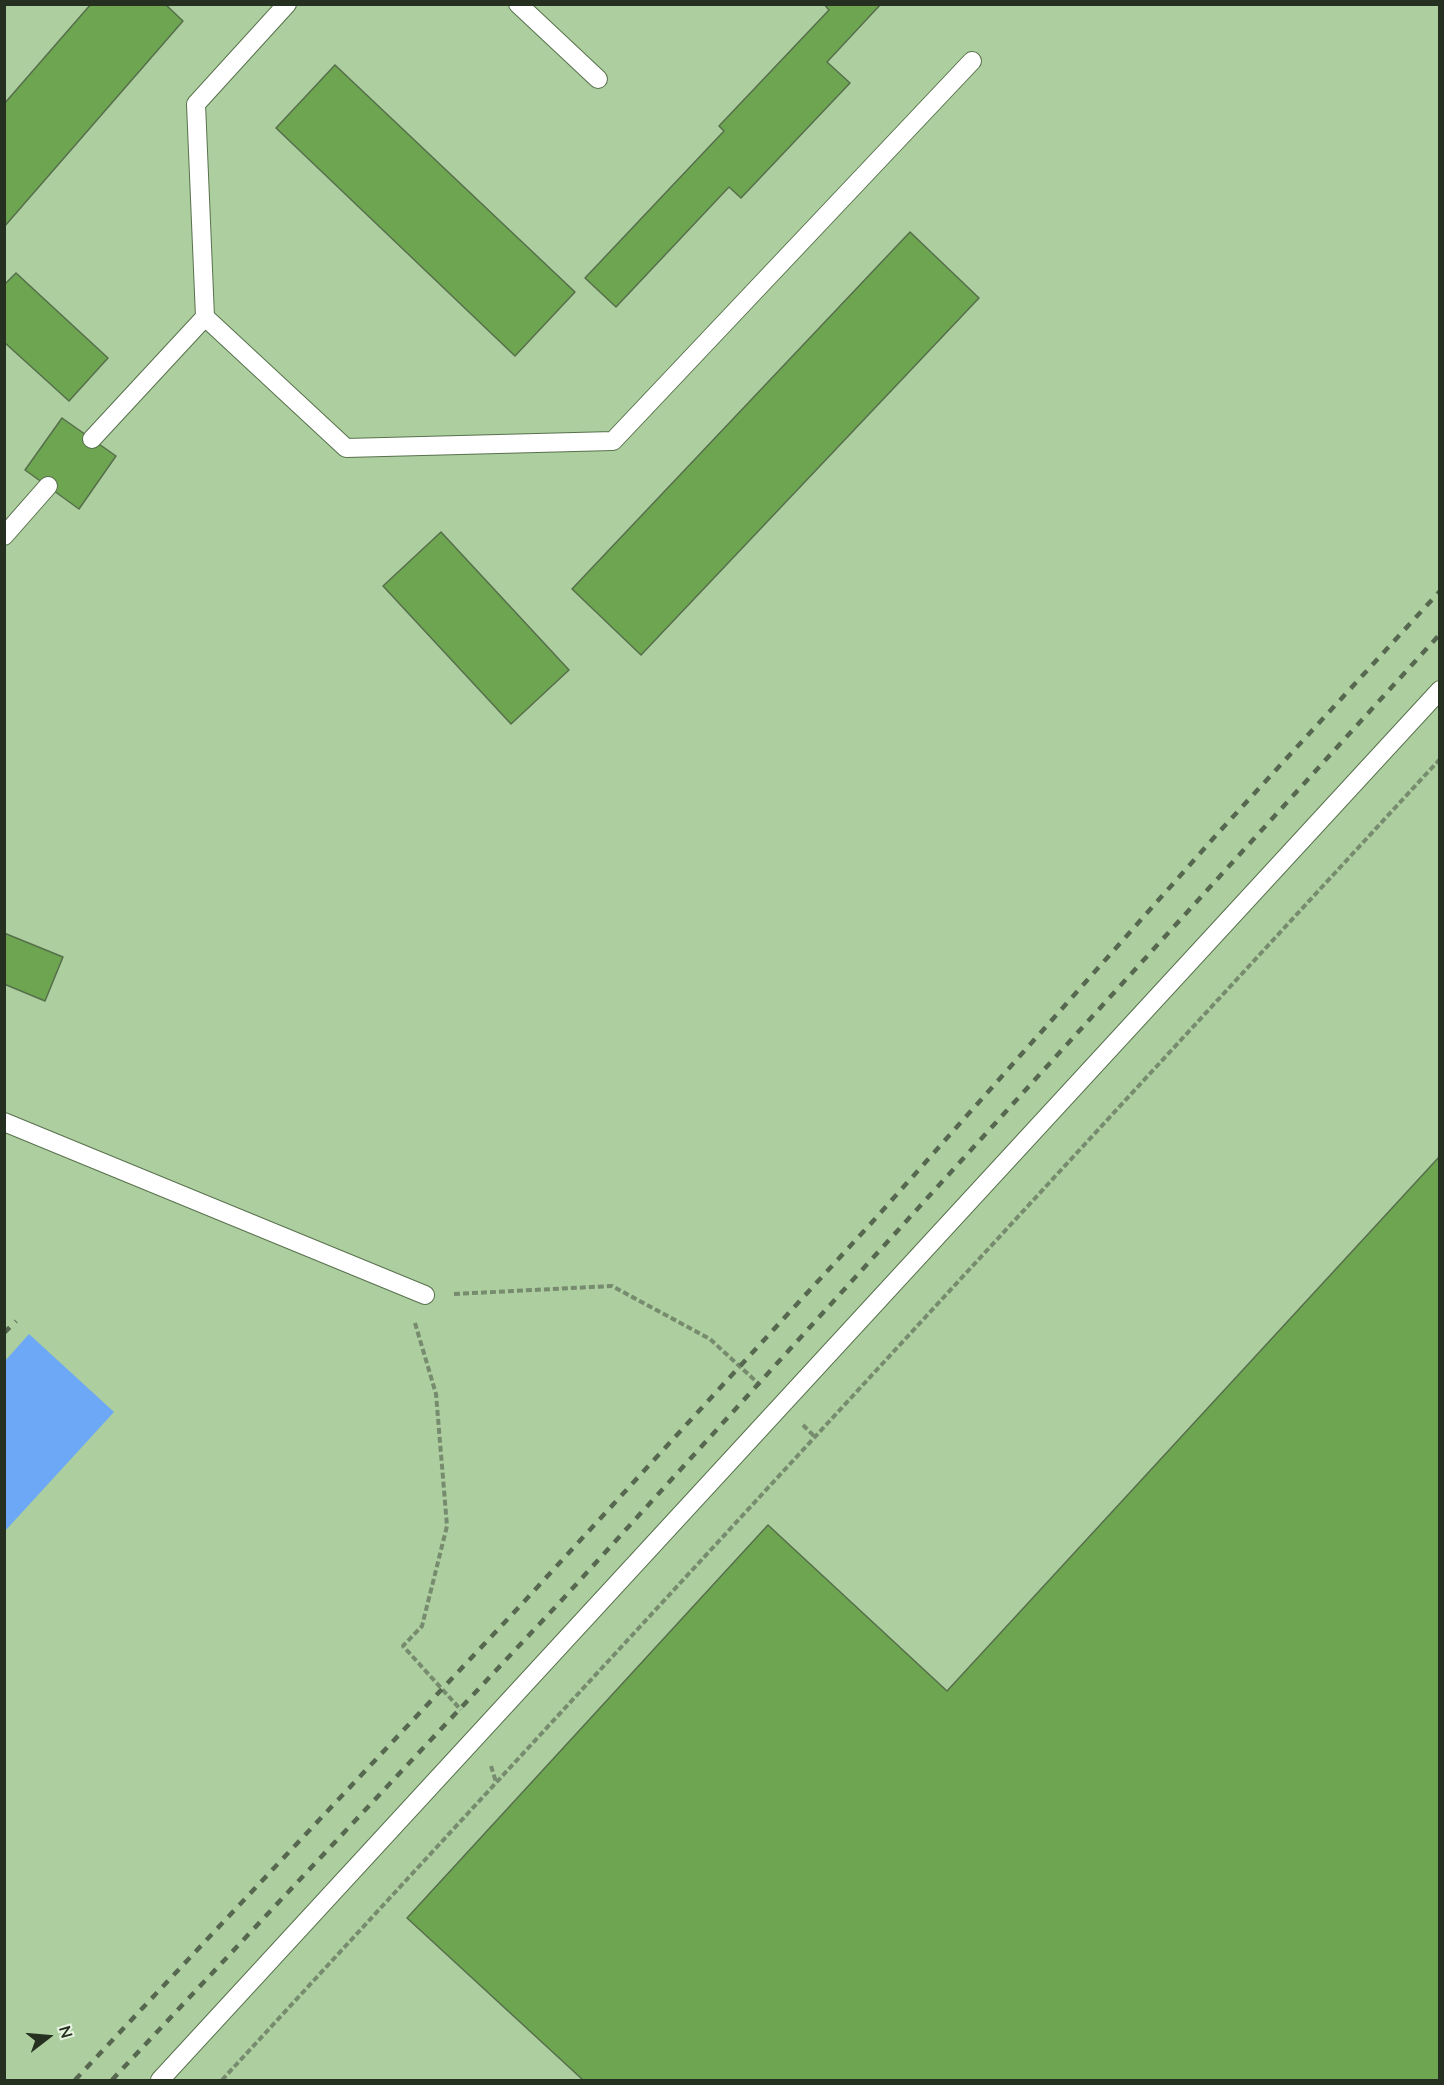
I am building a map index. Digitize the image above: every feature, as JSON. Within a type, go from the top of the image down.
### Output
[{"type":"lane","points":[[287,4],[196,104],[205,317],[346,448],[613,441],[972,61]]},
{"type":"lane","points":[[518,4],[598,79]]},
{"type":"lane","points":[[92,439],[205,317]]},
{"type":"lane","points":[[4,536],[48,486]]},
{"type":"lane","points":[[160,2080],[1440,690]]},
{"type":"lane","points":[[4,1122],[425,1295]]},
{"type":"path","points":[[224,2080],[1440,759]]},
{"type":"path","points":[[425,1295],[612,1286],[710,1339]]},
{"type":"path","points":[[415,1322],[436,1394],[447,1526],[422,1626],[403,1646],[481,1732]]},
{"type":"shaded area","points":[[5,5],[1439,5],[1439,2080],[5,2080]]},
{"type":"water","points":[[29,1334],[114,1412],[5,1531],[5,1361]]},
{"type":"building","points":[[91,4],[165,4],[183,21],[4,227],[4,104]]},
{"type":"building","points":[[824,4],[881,4],[827,62],[850,83],[741,198],[729,187],[616,307],[585,278],[724,131],[719,126],[829,10]]},
{"type":"building","points":[[335,65],[575,292],[515,356],[276,128]]},
{"type":"building","points":[[910,232],[979,298],[641,655],[572,589]]},
{"type":"building","points":[[16,273],[108,358],[69,401],[4,342],[4,285]]},
{"type":"building","points":[[62,418],[116,456],[79,509],[25,470]]},
{"type":"building","points":[[441,532],[569,670],[511,724],[383,586]]},
{"type":"building","points":[[4,933],[63,957],[45,1001],[4,984]]},
{"type":"building","points":[[1440,1156],[1440,2080],[583,2080],[407,1918],[768,1525],[947,1691]]},
{"type":"railway","points":[[75,2080],[520,1606],[875,1219],[1219,832],[1440,591]]},
{"type":"railway","points":[[112,2080],[561,1601],[1440,634]]},
{"type":"railway","points":[[4,1333],[16,1321]]}]
